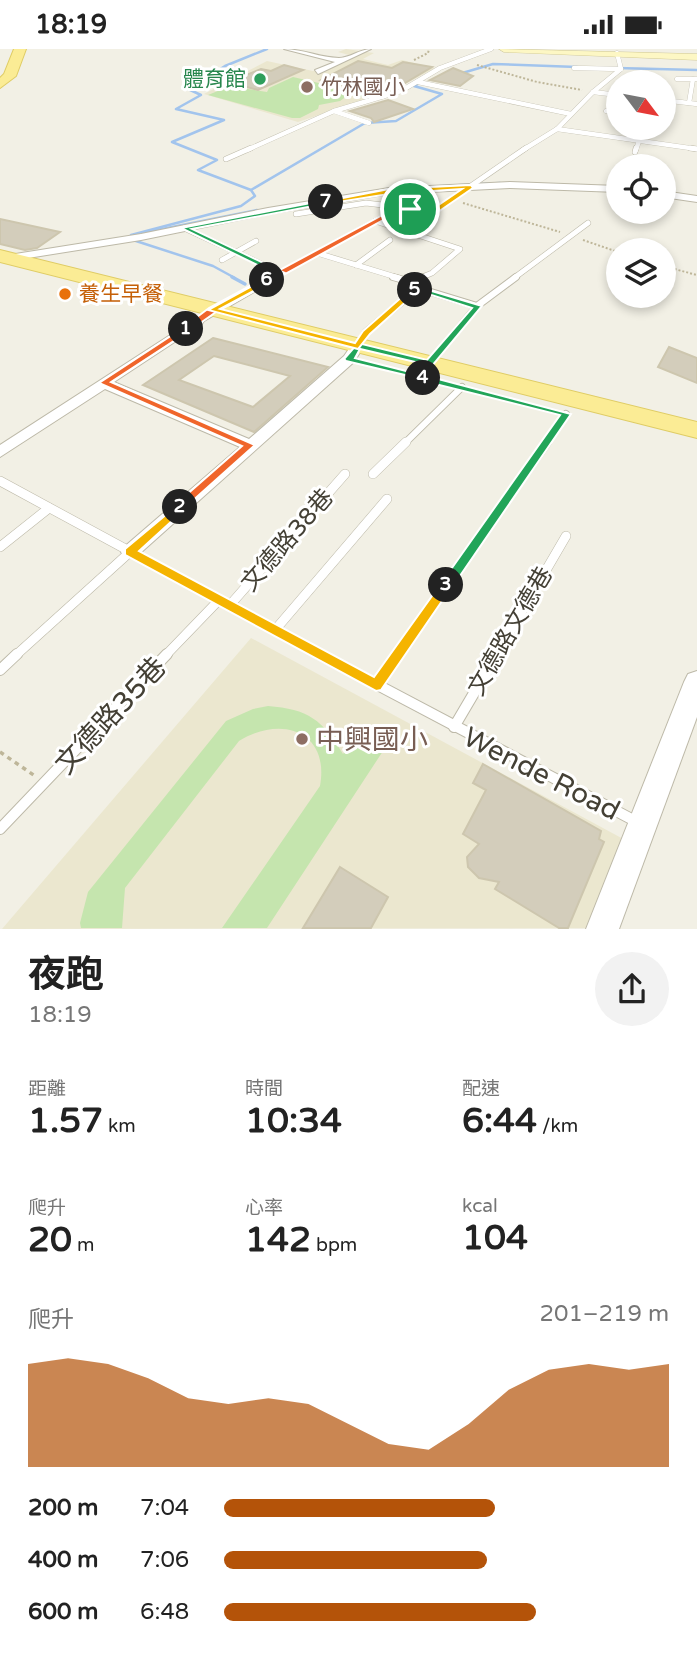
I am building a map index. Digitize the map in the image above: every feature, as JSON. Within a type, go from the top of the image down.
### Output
[{"type":"main road","points":[[0,73],[8,64],[13,49]]},
{"type":"main road","points":[[0,84],[10,76],[20,49]]},
{"type":"main road","points":[[504,49],[659,52],[697,57]]},
{"type":"main road","points":[[3,262],[353,353],[462,387],[697,446]]},
{"type":"main road","points":[[353,353],[429,364],[697,430]]},
{"type":"street","points":[[287,49],[342,61]]},
{"type":"street","points":[[317,72],[368,49]]},
{"type":"street","points":[[3,262],[389,191],[471,187],[606,189]]},
{"type":"street","points":[[676,196],[697,199]]},
{"type":"street","points":[[0,452],[205,316]]},
{"type":"street","points":[[130,552],[353,353]]},
{"type":"street","points":[[104,383],[250,445]]},
{"type":"street","points":[[602,929],[697,682]]},
{"type":"lane","points":[[226,159],[334,111],[401,90],[440,68],[491,49]]},
{"type":"lane","points":[[617,53],[621,69]]},
{"type":"lane","points":[[574,68],[621,69]]},
{"type":"lane","points":[[205,316],[397,210],[436,210],[453,200],[506,160],[557,129],[593,92],[621,69]]},
{"type":"lane","points":[[677,79],[695,79],[689,103]]},
{"type":"lane","points":[[418,82],[571,114]]},
{"type":"lane","points":[[593,92],[606,94]]},
{"type":"lane","points":[[676,102],[697,104]]},
{"type":"lane","points":[[334,111],[369,123]]},
{"type":"lane","points":[[557,129],[697,149]]},
{"type":"lane","points":[[635,152],[639,141]]},
{"type":"lane","points":[[296,214],[372,201],[392,202],[410,209]]},
{"type":"lane","points":[[317,253],[411,282],[432,273],[460,249],[375,221]]},
{"type":"lane","points":[[429,364],[477,306],[588,223]]},
{"type":"lane","points":[[184,228],[281,273]]},
{"type":"lane","points":[[356,265],[390,240]]},
{"type":"lane","points":[[222,260],[256,241]]},
{"type":"lane","points":[[353,353],[366,333],[418,288],[477,306]]},
{"type":"lane","points":[[373,474],[462,387]]},
{"type":"lane","points":[[376,685],[566,414]]},
{"type":"lane","name":"文德路38巷","points":[[229,605],[345,474]]},
{"type":"lane","name":"Wende Road","points":[[0,481],[454,727],[642,824]]},
{"type":"lane","points":[[275,631],[387,499]]},
{"type":"lane","points":[[0,547],[49,508]]},
{"type":"lane","name":"文德路文德巷","points":[[454,727],[566,536]]},
{"type":"lane","points":[[0,670],[130,552]]},
{"type":"lane","name":"文德路35巷","points":[[0,829],[219,600]]},
{"type":"path","points":[[414,60],[428,53],[429,49]]},
{"type":"path","points":[[463,61],[537,82],[593,92]]},
{"type":"path","points":[[453,200],[606,248]]},
{"type":"path","points":[[676,269],[697,275]]},
{"type":"path","points":[[0,752],[45,783]]},
{"type":"shaded area","name":"竹林國小","points":[[346,49],[374,53],[363,59],[388,65],[402,60],[435,68],[394,90],[298,122],[204,94],[267,61],[313,71],[349,55],[338,52]]},
{"type":"shaded area","name":"中興國小","points":[[251,638],[627,841],[595,928],[2,929]]},
{"type":"green space","points":[[293,77],[366,94],[360,97],[346,94],[340,101],[319,105],[318,109],[300,118],[208,95],[230,86],[267,92],[269,88]]},
{"type":"green space","points":[[268,706],[294,710],[313,718],[343,754],[357,736],[383,751],[267,928],[222,928],[320,786],[321,767],[310,740],[285,729],[270,729],[239,741],[125,888],[122,928],[81,928],[88,892],[226,721],[253,709]]},
{"type":"building","points":[[358,61],[392,68],[403,62],[432,67],[400,86],[371,79],[368,90],[321,80]]},
{"type":"building","name":"體育館","points":[[284,65],[303,70],[258,90],[229,82],[261,69],[271,71]]},
{"type":"building","points":[[453,68],[473,76],[460,86],[430,80]]},
{"type":"building","points":[[388,100],[413,109],[374,122],[371,118],[350,111]]},
{"type":"building","points":[[0,219],[60,232],[37,248],[25,250],[0,244]]},
{"type":"building","points":[[213,338],[328,367],[254,432],[143,385]],"holes":[[[214,356],[290,376],[253,407],[179,380]]]},
{"type":"building","points":[[669,347],[697,358],[697,383],[658,367]]},
{"type":"building","points":[[483,764],[601,831],[599,839],[604,842],[568,928],[559,928],[495,889],[499,882],[479,878],[468,867],[467,857],[479,844],[463,834],[486,790],[473,783]]},
{"type":"building","points":[[340,867],[388,897],[371,928],[303,928]]},
{"type":"waterway","points":[[251,190],[198,170],[217,160],[172,142],[224,120],[176,109],[201,95],[188,89],[225,66],[267,49]]},
{"type":"waterway","points":[[459,74],[493,64],[577,67]]},
{"type":"waterway","points":[[617,68],[697,70]]},
{"type":"waterway","points":[[251,190],[365,123],[396,121],[442,94],[414,86],[423,81]]},
{"type":"waterway","points":[[387,189],[500,183]]},
{"type":"waterway","points":[[131,235],[241,206],[255,196],[251,190]]},
{"type":"waterway","points":[[142,233],[257,210]]},
{"type":"waterway","points":[[136,241],[213,266],[235,278]]},
{"type":"waterway","points":[[232,277],[245,284]]},
{"type":"place","name":"體育館","points":[[260,79]]},
{"type":"place","name":"竹林國小","points":[[307,87]]},
{"type":"place","name":"養生早餐","points":[[65,294]]},
{"type":"place","name":"中興國小","points":[[302,739]]},
{"type":"route","points":[[410,209],[397,210],[375,221],[281,273],[212,310],[104,383],[250,445],[130,552],[376,685],[566,414],[349,359],[358,346],[429,364],[477,306],[418,288],[366,333],[358,346],[212,310],[281,273],[184,228],[389,191],[471,187],[436,210],[410,209]]}]
